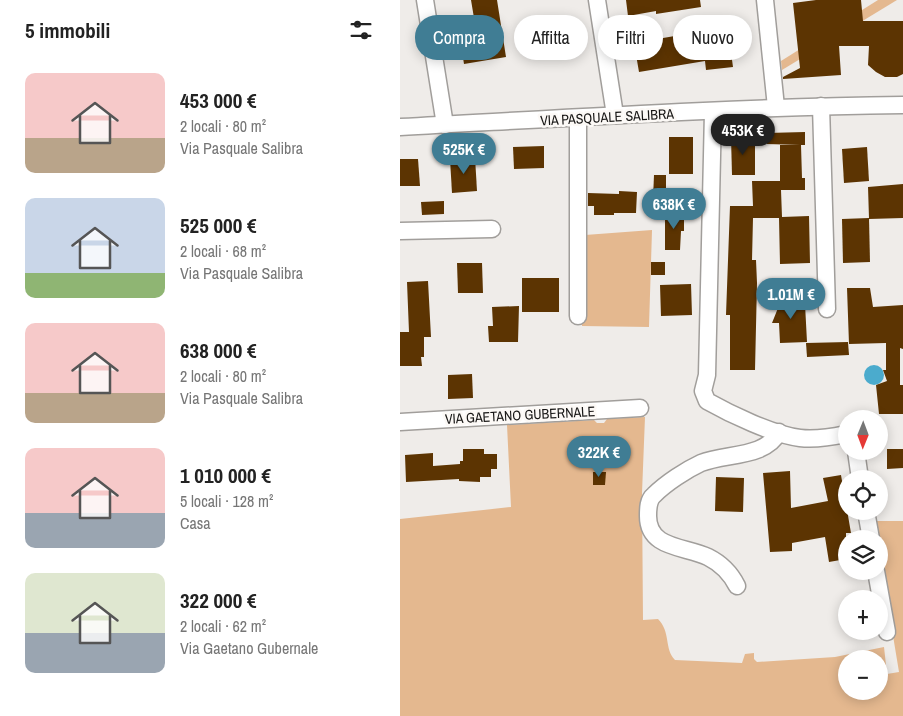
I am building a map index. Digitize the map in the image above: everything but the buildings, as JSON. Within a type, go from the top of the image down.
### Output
[{"type":"street","points":[[425,0],[445,125]]},
{"type":"street","points":[[596,0],[615,116]]},
{"type":"street","points":[[765,0],[776,107]]},
{"type":"street","name":"VIA PASQUALE SALIBRA","points":[[400,128],[776,107],[903,105]]},
{"type":"street","points":[[821,106],[827,309]]},
{"type":"street","points":[[713,112],[707,374],[703,391],[707,401],[729,414],[779,432],[799,438],[820,439],[838,436]]},
{"type":"street","points":[[578,118],[578,316]]},
{"type":"street","points":[[400,231],[492,229]]},
{"type":"street","name":"VIA GAETANO GUBERNALE","points":[[400,422],[640,408]]},
{"type":"street","points":[[737,586],[723,567],[708,557],[664,543],[652,535],[648,524],[648,507],[652,496],[661,488],[700,464],[720,457],[763,448],[774,441],[779,432]]},
{"type":"shaded area","points":[[878,0],[897,0],[782,70],[781,61]]},
{"type":"shaded area","points":[[652,230],[649,327],[582,326],[585,235]]},
{"type":"shaded area","points":[[645,417],[642,493],[643,620],[658,619],[662,624],[670,651],[675,660],[742,663],[745,654],[754,653],[754,659],[757,662],[838,656],[838,700],[888,700],[888,674],[899,672],[888,605],[888,590],[885,590],[884,580],[888,580],[888,530],[876,530],[874,521],[903,521],[903,716],[400,716],[400,519],[511,507],[507,425],[594,420],[597,423],[604,423],[607,419]]},
{"type":"shaded area","points":[[884,647],[884,650],[869,650]]},
{"type":"water","points":[[870,365],[878,365],[884,371],[884,379],[878,385],[870,385],[864,379],[864,371]]}]
